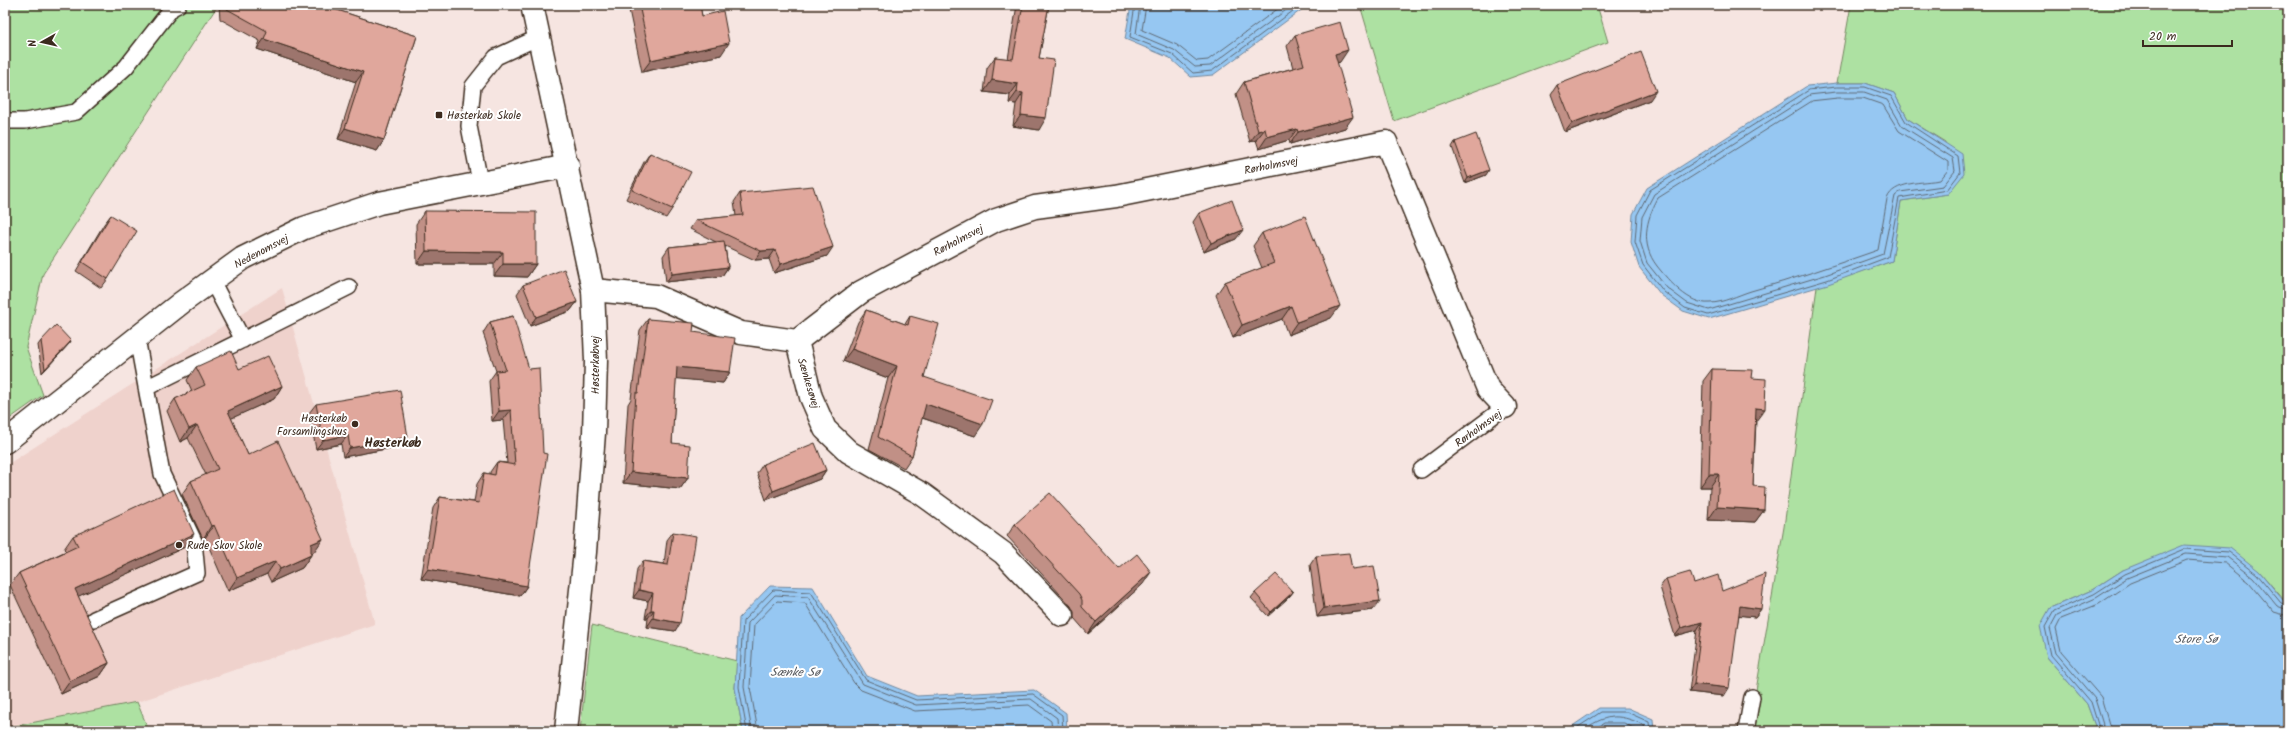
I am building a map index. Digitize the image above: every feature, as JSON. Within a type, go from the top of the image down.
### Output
[{"type":"street","name":"Høsterkøbvej","points":[[532,5],[538,38],[568,166],[593,290],[596,361],[594,433],[585,552],[566,731]]},
{"type":"street","name":"Rørholmsvej","points":[[797,341],[861,292],[996,220],[1036,207],[1116,196],[1386,142],[1488,389],[1506,407]]},
{"type":"street","name":"Nedenomsvej","points":[[5,442],[137,338],[243,258],[304,228],[379,203],[480,182],[568,166]]},
{"type":"street","points":[[593,290],[656,296],[741,333],[797,341]]},
{"type":"street","name":"Sænkesøvej","points":[[797,341],[811,396],[825,429],[849,452],[922,494],[1003,553],[1062,615]]},
{"type":"lane","points":[[5,121],[26,121],[76,112],[126,67],[172,8],[178,5]]},
{"type":"lane","points":[[480,182],[469,126],[473,86],[496,57],[538,38]]},
{"type":"lane","points":[[212,281],[243,340]]},
{"type":"lane","points":[[146,388],[349,287]]},
{"type":"lane","points":[[94,619],[197,572],[194,541],[162,474],[137,338]]},
{"type":"lane","name":"Rørholmsvej","points":[[1421,470],[1506,407]]},
{"type":"lane","points":[[1746,731],[1752,697]]},
{"type":"shaded area","name":"Rude Skov Skole","points":[[282,288],[375,624],[137,702],[5,728],[5,466]]},
{"type":"green space","points":[[5,5],[218,5],[43,274],[26,347],[43,395],[5,422]]},
{"type":"green space","points":[[1360,5],[1597,5],[1608,42],[1394,121]]},
{"type":"green space","points":[[1851,5],[2288,5],[2288,601],[2284,600],[2259,571],[2123,570],[2092,590],[2050,608],[2047,657],[2087,704],[2097,731],[1749,731],[1784,527],[1817,287],[1892,261],[1901,201],[1948,194],[1945,142],[1908,119],[1894,93],[1865,83],[1837,83]]},
{"type":"green space","points":[[592,625],[737,661],[735,688],[743,731],[580,731]]},
{"type":"green space","points":[[137,702],[149,731],[5,731],[5,728]]},
{"type":"water","points":[[1131,5],[1308,5],[1213,75],[1191,77],[1170,58],[1125,39]]},
{"type":"water","points":[[1837,83],[1865,83],[1894,93],[1908,119],[1962,154],[1964,174],[1948,194],[1901,201],[1892,261],[1828,284],[1709,319],[1683,311],[1661,295],[1639,267],[1631,242],[1633,214],[1647,188],[1807,86]]},
{"type":"water","name":"Store Sø","points":[[2184,545],[2230,548],[2259,571],[2283,600],[2288,601],[2288,731],[2097,731],[2087,704],[2047,657],[2040,626],[2050,608],[2092,590],[2123,570]]},
{"type":"water","name":"Sænke Sø","points":[[770,586],[813,587],[867,676],[917,696],[1034,690],[1066,713],[1067,731],[743,731],[735,688],[739,618]]},
{"type":"water","points":[[1599,708],[1628,708],[1653,719],[1654,731],[1565,731]]},
{"type":"building","points":[[227,5],[326,5],[325,6],[417,36],[384,140],[345,128],[363,72],[264,39],[267,31],[227,9]]},
{"type":"building","points":[[639,5],[700,5],[702,16],[723,11],[729,43],[651,60]]},
{"type":"building","points":[[1023,5],[1049,5],[1039,58],[1054,60],[1046,118],[1021,115],[1023,93],[1017,92],[1018,84],[992,80],[995,57],[1013,59]]},
{"type":"building","points":[[1340,22],[1348,50],[1335,54],[1353,117],[1298,132],[1297,129],[1267,137],[1265,129],[1258,131],[1244,82],[1304,65],[1295,35]]},
{"type":"building","points":[[1641,52],[1656,91],[1572,123],[1557,85]]},
{"type":"building","points":[[1476,134],[1489,170],[1468,178],[1455,142]]},
{"type":"building","points":[[650,153],[691,172],[672,209],[632,190]]},
{"type":"building","points":[[813,186],[833,247],[781,264],[775,250],[761,251],[696,220],[743,215],[740,193]]},
{"type":"building","points":[[1232,200],[1243,230],[1211,243],[1199,213]]},
{"type":"building","points":[[425,211],[536,212],[536,264],[503,264],[503,252],[426,251]]},
{"type":"building","points":[[111,215],[137,231],[108,279],[82,262]]},
{"type":"building","points":[[1305,216],[1340,306],[1297,322],[1291,306],[1242,325],[1225,282],[1274,263],[1262,233]]},
{"type":"building","points":[[724,241],[728,267],[672,274],[669,247]]},
{"type":"building","points":[[564,269],[577,302],[536,317],[523,285]]},
{"type":"building","points":[[866,310],[908,325],[910,316],[939,324],[924,377],[992,400],[983,424],[926,404],[912,456],[878,437],[897,366],[852,349]]},
{"type":"building","points":[[513,316],[529,369],[539,368],[543,453],[547,454],[527,586],[428,569],[440,497],[479,503],[484,473],[495,475],[497,462],[515,465],[511,410],[499,411],[496,371],[506,370],[490,322]]},
{"type":"building","points":[[648,319],[694,323],[693,332],[735,338],[730,372],[677,367],[672,443],[690,445],[688,478],[631,472],[636,393],[638,393]]},
{"type":"building","points":[[56,325],[71,341],[45,369],[41,341]]},
{"type":"building","points":[[231,351],[239,369],[268,356],[282,386],[228,411],[248,455],[278,441],[323,539],[311,544],[311,555],[280,569],[276,561],[237,578],[214,525],[211,526],[191,481],[218,469],[197,425],[189,429],[175,399],[205,385],[196,367]]},
{"type":"building","points":[[1712,369],[1753,370],[1752,378],[1766,379],[1765,409],[1756,408],[1753,486],[1765,487],[1764,510],[1717,507],[1719,474],[1709,474]]},
{"type":"building","name":"Høsterkøb Forsamlingshus","points":[[400,390],[408,437],[350,448],[348,435],[323,440],[316,404]]},
{"type":"building","points":[[815,443],[826,470],[773,491],[763,464]]},
{"type":"building","points":[[174,489],[194,534],[75,589],[109,663],[70,681],[19,573],[78,546],[73,536]]},
{"type":"building","points":[[1050,493],[1119,569],[1137,554],[1151,572],[1096,622],[1082,607],[1082,600],[1079,594],[1015,524]]},
{"type":"building","points":[[673,532],[696,536],[686,601],[684,601],[680,623],[653,618],[654,610],[651,610],[653,593],[639,590],[643,561],[668,565]]},
{"type":"building","points":[[1349,553],[1352,569],[1374,566],[1380,601],[1324,608],[1316,556]]},
{"type":"building","points":[[1690,572],[1694,583],[1718,575],[1722,591],[1765,574],[1761,609],[1740,606],[1729,688],[1694,684],[1702,622],[1681,628],[1666,579]]},
{"type":"building","points":[[1276,574],[1293,592],[1271,612],[1255,593]]},
{"type":"place","name":"Høsterkøb Skole","points":[[439,115]]},
{"type":"place","name":"Høsterkøb Forsamlingshus","points":[[355,424]]},
{"type":"place","name":"Rude Skov Skole","points":[[179,545]]},
{"type":"district","name":"Høsterkøb","points":[[393,442]]}]
